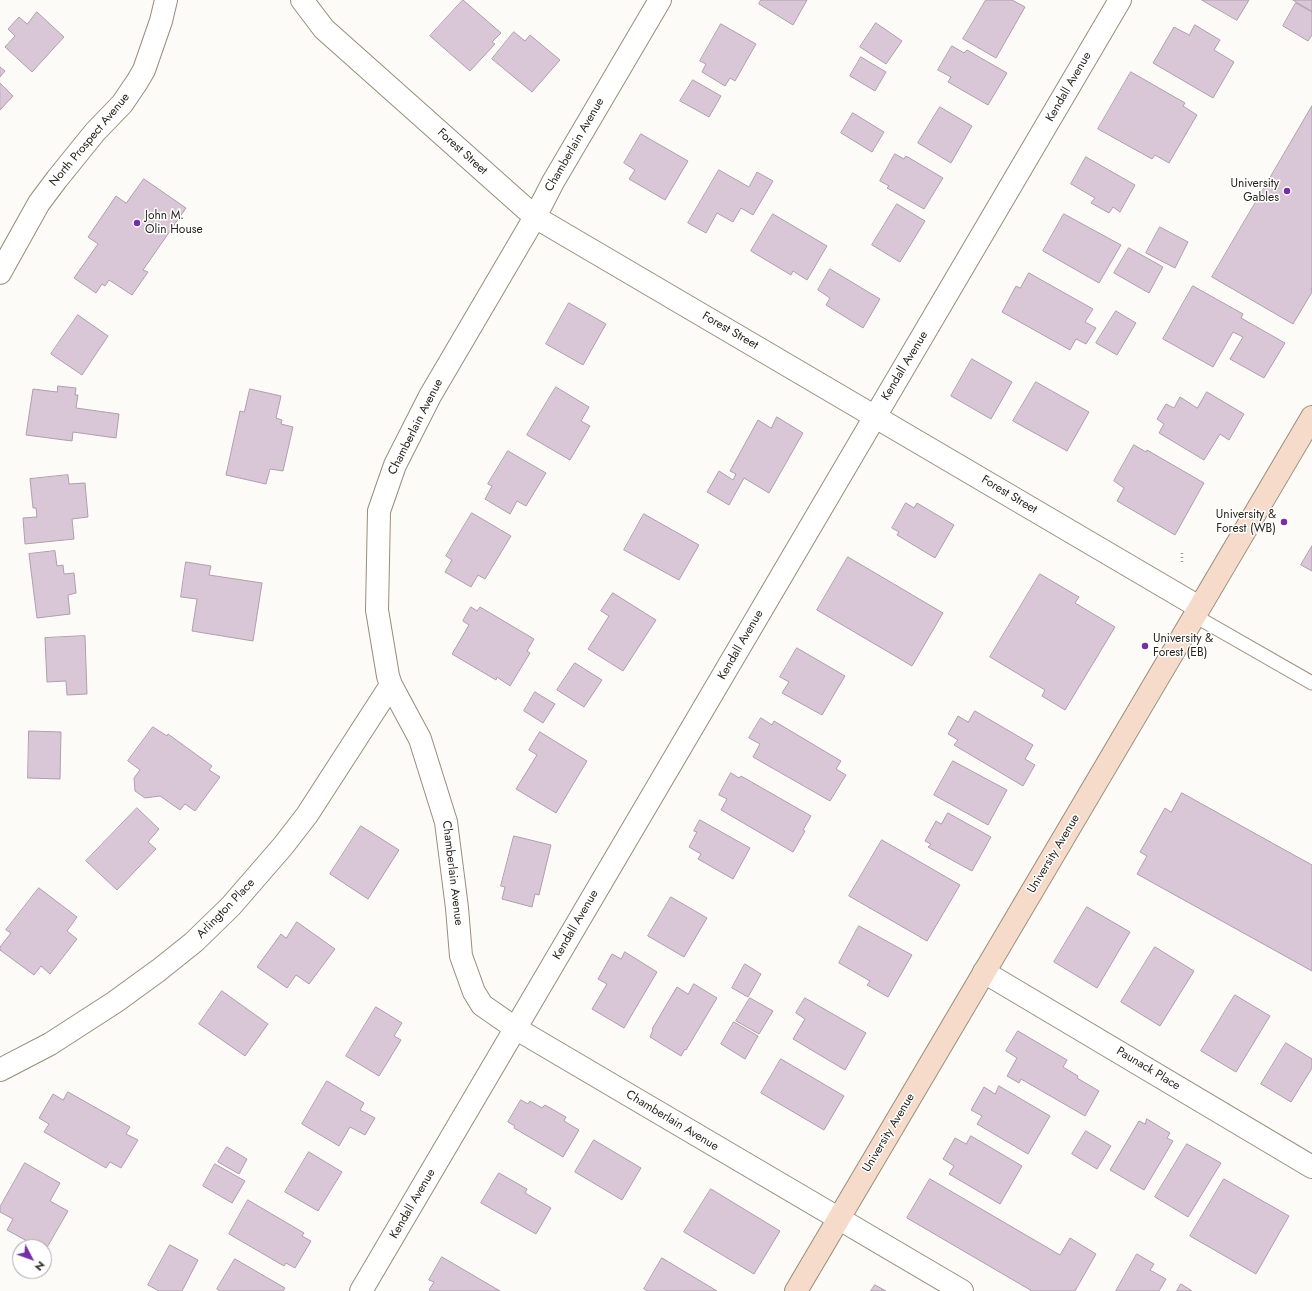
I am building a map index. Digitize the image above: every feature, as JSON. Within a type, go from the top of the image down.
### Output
[{"type":"street","name":"North Prospect Avenue","points":[[0,273],[39,202],[91,138],[122,104],[137,82],[144,70],[161,21],[166,0]]},
{"type":"street","name":"Forest Street","points":[[302,0],[324,29],[535,217],[875,416],[1197,612]]},
{"type":"street","name":"Chamberlain Avenue","points":[[660,0],[430,396],[395,466],[379,511],[377,610],[388,676],[420,739],[446,822],[457,908],[461,956],[474,992],[482,1005],[516,1028],[962,1291]]},
{"type":"street","name":"Kendall Avenue","points":[[362,1291],[1120,0]]},
{"type":"street","name":"University Avenue","points":[[796,1291],[1312,417]]},
{"type":"street","name":"Arlington Place","points":[[0,1070],[50,1044],[115,1002],[194,942],[231,906],[283,846],[306,815],[391,684]]},
{"type":"street","name":"Paunack Place","points":[[984,972],[1312,1167]]},
{"type":"lane","points":[[1197,612],[1312,683]]},
{"type":"path","points":[[1182,553],[1182,563]]},
{"type":"building","points":[[463,0],[501,33],[492,42],[495,44],[470,71],[430,36]]},
{"type":"building","points":[[761,0],[807,0],[793,25],[759,4]]},
{"type":"building","points":[[986,0],[1012,0],[1025,7],[996,58],[963,39]]},
{"type":"building","points":[[1202,0],[1249,0],[1237,20]]},
{"type":"building","points":[[1293,0],[1312,0],[1312,11]]},
{"type":"building","points":[[1296,3],[1312,12],[1312,35],[1308,41],[1283,26]]},
{"type":"building","points":[[37,12],[64,37],[32,72],[5,47],[15,36],[8,29],[19,17],[27,24]]},
{"type":"building","points":[[876,23],[902,41],[886,64],[860,47]]},
{"type":"building","points":[[721,24],[756,44],[735,81],[730,78],[725,86],[702,72],[706,64],[700,61]]},
{"type":"building","points":[[1195,25],[1220,40],[1214,50],[1234,62],[1213,98],[1153,63],[1174,27],[1189,35]]},
{"type":"building","points":[[514,32],[525,41],[530,35],[560,60],[532,92],[492,59]]},
{"type":"building","points":[[952,46],[964,53],[967,50],[1007,73],[988,105],[948,82],[951,77],[938,70]]},
{"type":"building","points":[[861,57],[886,72],[875,91],[850,76]]},
{"type":"building","points":[[0,67],[5,71],[0,77]]},
{"type":"building","points":[[1131,72],[1185,103],[1183,106],[1197,115],[1169,163],[1155,155],[1152,159],[1098,129]]},
{"type":"building","points":[[693,80],[721,96],[709,117],[680,101]]},
{"type":"building","points":[[0,83],[13,96],[0,110]]},
{"type":"building","name":"University Gables","points":[[1312,106],[1312,292],[1293,324],[1212,277]]},
{"type":"building","points":[[940,107],[972,126],[951,163],[918,143]]},
{"type":"building","points":[[853,113],[884,132],[872,152],[841,133]]},
{"type":"building","points":[[641,134],[688,161],[665,200],[629,179],[635,170],[624,163]]},
{"type":"building","points":[[895,154],[904,159],[906,156],[943,178],[924,209],[887,188],[889,186],[880,181]]},
{"type":"building","points":[[1086,157],[1135,185],[1120,212],[1113,207],[1109,213],[1091,203],[1095,198],[1071,184]]},
{"type":"building","points":[[719,170],[749,187],[757,172],[773,181],[753,215],[741,208],[733,222],[717,213],[706,233],[688,223]]},
{"type":"building","name":"John M. Olin House","points":[[144,179],[186,208],[143,270],[148,272],[132,295],[109,280],[105,286],[102,284],[96,293],[74,278],[98,244],[88,237],[116,196],[126,203]]},
{"type":"building","points":[[897,204],[925,221],[900,262],[872,245]]},
{"type":"building","points":[[773,214],[827,246],[807,280],[793,271],[791,275],[751,251]]},
{"type":"building","points":[[1064,214],[1121,245],[1099,283],[1043,251]]},
{"type":"building","points":[[1160,227],[1188,242],[1175,268],[1146,253]]},
{"type":"building","points":[[1129,248],[1163,267],[1149,293],[1114,273]]},
{"type":"building","points":[[830,269],[880,299],[863,328],[826,305],[830,298],[818,290]]},
{"type":"building","points":[[1029,273],[1093,309],[1085,322],[1096,328],[1086,344],[1076,339],[1070,350],[1002,312],[1016,286],[1020,288]]},
{"type":"building","points":[[1193,286],[1243,314],[1241,318],[1285,343],[1264,378],[1230,359],[1243,337],[1233,332],[1213,367],[1163,339]]},
{"type":"building","points":[[569,303],[606,324],[583,365],[546,344]]},
{"type":"building","points":[[1116,311],[1136,323],[1117,355],[1096,343]]},
{"type":"building","points":[[78,315],[108,336],[82,375],[51,354]]},
{"type":"building","points":[[972,359],[1012,382],[991,419],[951,396]]},
{"type":"building","points":[[1036,382],[1089,412],[1067,451],[1013,421]]},
{"type":"building","points":[[58,386],[76,388],[75,395],[78,395],[76,408],[119,414],[116,438],[73,432],[72,441],[26,435],[33,389],[57,392]]},
{"type":"building","points":[[556,387],[589,407],[581,421],[590,426],[570,460],[527,435]]},
{"type":"building","points":[[250,389],[281,396],[276,418],[282,420],[281,424],[293,427],[283,471],[270,469],[266,484],[226,475],[240,411],[244,412]]},
{"type":"building","points":[[1207,392],[1244,414],[1229,440],[1220,434],[1204,460],[1159,433],[1164,424],[1157,419],[1166,404],[1174,408],[1180,397],[1197,408]]},
{"type":"building","points":[[777,417],[803,433],[769,493],[744,478],[729,505],[707,492],[719,471],[733,480],[736,474],[730,471],[758,420],[771,428]]},
{"type":"building","points":[[1134,445],[1146,452],[1147,450],[1204,483],[1175,535],[1117,501],[1124,488],[1114,481]]},
{"type":"building","points":[[508,451],[546,473],[526,506],[517,501],[510,514],[485,499],[492,486],[488,484]]},
{"type":"building","points":[[68,475],[69,484],[85,483],[88,517],[72,519],[74,539],[25,544],[23,518],[37,517],[36,508],[33,508],[30,479]]},
{"type":"building","points":[[906,503],[914,508],[917,503],[954,525],[935,558],[897,535],[899,532],[892,528]]},
{"type":"building","points":[[472,513],[511,536],[485,579],[478,575],[471,587],[445,572],[452,560],[446,556]]},
{"type":"building","points":[[644,514],[699,545],[679,580],[624,550]]},
{"type":"building","points":[[1312,546],[1312,571],[1301,565]]},
{"type":"building","points":[[55,551],[57,566],[63,565],[64,574],[74,573],[76,593],[68,595],[70,614],[37,618],[29,554]]},
{"type":"building","points":[[848,557],[943,613],[912,666],[817,610]]},
{"type":"building","points":[[186,562],[211,566],[209,575],[262,583],[253,641],[192,631],[197,599],[181,597]]},
{"type":"building","points":[[1040,574],[1079,597],[1075,603],[1115,627],[1065,710],[1042,696],[1045,690],[990,657]]},
{"type":"building","points":[[613,593],[656,620],[623,671],[588,649],[609,616],[601,611]]},
{"type":"building","points":[[471,607],[477,611],[480,607],[534,639],[527,651],[530,653],[510,686],[497,677],[496,680],[452,654],[469,625],[463,621]]},
{"type":"building","points":[[85,636],[87,694],[67,695],[66,681],[47,682],[45,638]]},
{"type":"building","points":[[797,648],[845,676],[822,715],[782,693],[789,682],[780,677]]},
{"type":"building","points":[[575,663],[602,680],[584,707],[557,690]]},
{"type":"building","points":[[535,692],[555,704],[543,723],[524,711]]},
{"type":"building","points":[[975,711],[1033,745],[1025,759],[1035,765],[1023,786],[954,745],[958,740],[948,734],[958,716],[968,722]]},
{"type":"building","points":[[761,718],[772,725],[774,721],[841,761],[836,769],[846,775],[830,801],[753,757],[760,744],[749,738]]},
{"type":"building","points":[[153,727],[167,736],[168,734],[212,766],[209,770],[220,777],[195,811],[185,804],[180,810],[160,796],[145,798],[135,791],[134,778],[140,770],[128,761]]},
{"type":"building","points":[[29,731],[61,732],[60,779],[28,778]]},
{"type":"building","points":[[540,732],[587,761],[556,813],[516,789],[537,755],[529,750]]},
{"type":"building","points":[[953,761],[1007,790],[988,825],[934,795]]},
{"type":"building","points":[[731,773],[739,778],[741,776],[811,816],[803,830],[805,831],[793,852],[721,810],[727,799],[719,795]]},
{"type":"building","points":[[1182,793],[1312,865],[1312,971],[1137,874],[1147,856],[1140,852],[1165,808],[1171,812]]},
{"type":"building","points":[[137,808],[159,829],[148,842],[156,849],[117,890],[86,861]]},
{"type":"building","points":[[948,813],[991,837],[972,871],[928,847],[931,844],[925,841],[936,821],[941,824]]},
{"type":"building","points":[[700,820],[750,848],[733,879],[698,859],[701,854],[689,847],[697,832],[694,831]]},
{"type":"building","points":[[361,826],[399,850],[368,899],[330,874]]},
{"type":"building","points":[[514,836],[551,845],[539,895],[535,894],[532,907],[502,899],[505,887],[501,886]]},
{"type":"building","points":[[882,840],[960,885],[927,941],[849,896]]},
{"type":"building","points":[[39,888],[77,917],[67,931],[77,939],[50,974],[41,966],[34,975],[0,950],[0,947],[11,933],[6,930]]},
{"type":"building","points":[[671,897],[707,918],[684,957],[648,936]]},
{"type":"building","points":[[1087,907],[1130,932],[1097,988],[1054,962]]},
{"type":"building","points":[[297,922],[335,949],[309,984],[296,975],[287,988],[257,967],[281,934],[286,938]]},
{"type":"building","points":[[859,926],[912,955],[888,997],[867,985],[870,981],[839,963]]},
{"type":"building","points":[[1155,947],[1194,971],[1160,1026],[1121,1002]]},
{"type":"building","points":[[625,952],[657,972],[624,1028],[592,1009],[607,984],[598,979],[612,954],[621,959]]},
{"type":"building","points":[[745,964],[761,974],[748,997],[732,988]]},
{"type":"building","points":[[694,984],[717,998],[681,1056],[650,1037],[653,1030],[652,1029],[677,987],[688,994]]},
{"type":"building","points":[[222,991],[268,1024],[245,1056],[199,1024]]},
{"type":"building","points":[[1235,995],[1270,1016],[1236,1072],[1201,1051]]},
{"type":"building","points":[[750,998],[773,1011],[759,1034],[736,1021]]},
{"type":"building","points":[[805,998],[866,1033],[845,1070],[793,1039],[805,1019],[796,1013]]},
{"type":"building","points":[[376,1007],[402,1023],[394,1036],[401,1040],[379,1076],[346,1056]]},
{"type":"building","points":[[734,1022],[758,1036],[745,1059],[721,1044]]},
{"type":"building","points":[[1018,1031],[1067,1060],[1063,1067],[1078,1076],[1077,1078],[1099,1091],[1085,1116],[1021,1079],[1019,1083],[1007,1076],[1017,1058],[1006,1051]]},
{"type":"building","points":[[1286,1043],[1312,1059],[1312,1068],[1291,1102],[1261,1084]]},
{"type":"building","points":[[781,1059],[844,1096],[824,1130],[761,1093]]},
{"type":"building","points":[[327,1081],[364,1103],[360,1110],[375,1118],[365,1135],[350,1127],[339,1146],[302,1124]]},
{"type":"building","points":[[999,1086],[1050,1116],[1028,1154],[977,1124],[982,1116],[971,1110],[984,1087],[995,1094]]},
{"type":"building","points":[[68,1092],[130,1127],[126,1134],[138,1140],[121,1168],[110,1162],[106,1168],[44,1132],[49,1124],[39,1118],[53,1094],[63,1100]]},
{"type":"building","points":[[521,1100],[528,1104],[530,1101],[542,1108],[545,1105],[566,1117],[564,1121],[579,1130],[563,1157],[514,1128],[515,1126],[508,1122]]},
{"type":"building","points":[[1147,1119],[1170,1133],[1167,1138],[1173,1141],[1144,1190],[1110,1170],[1139,1121],[1145,1124]]},
{"type":"building","points":[[1086,1131],[1111,1146],[1097,1169],[1072,1154]]},
{"type":"building","points":[[971,1136],[1022,1166],[1000,1204],[949,1174],[954,1166],[943,1159],[955,1138],[966,1144]]},
{"type":"building","points":[[594,1140],[641,1168],[622,1200],[575,1172]]},
{"type":"building","points":[[1187,1144],[1221,1163],[1188,1217],[1155,1197]]},
{"type":"building","points":[[227,1147],[247,1159],[239,1174],[218,1162]]},
{"type":"building","points":[[309,1152],[342,1172],[318,1211],[285,1192]]},
{"type":"building","points":[[25,1163],[60,1183],[50,1201],[68,1211],[52,1239],[23,1239],[7,1230],[13,1219],[0,1212],[0,1207]]},
{"type":"building","points":[[215,1164],[245,1181],[232,1203],[203,1186]]},
{"type":"building","points":[[499,1173],[527,1189],[525,1193],[551,1208],[536,1234],[481,1203]]},
{"type":"building","points":[[930,1179],[1060,1255],[1070,1238],[1096,1254],[1075,1291],[1032,1291],[907,1218]]},
{"type":"building","points":[[1224,1179],[1289,1216],[1256,1274],[1190,1236]]},
{"type":"building","points":[[711,1189],[780,1231],[754,1274],[684,1232]]},
{"type":"building","points":[[248,1200],[304,1233],[302,1236],[311,1241],[295,1268],[286,1263],[284,1266],[229,1234]]},
{"type":"building","points":[[170,1245],[198,1260],[182,1291],[159,1291],[148,1285]]},
{"type":"building","points":[[1137,1254],[1154,1264],[1150,1270],[1166,1279],[1159,1291],[1116,1291]]},
{"type":"building","points":[[442,1257],[500,1291],[430,1291],[429,1290],[434,1282],[429,1280]]},
{"type":"building","points":[[662,1258],[717,1291],[648,1291],[644,1289]]},
{"type":"building","points":[[235,1259],[285,1288],[283,1291],[220,1291],[217,1289]]},
{"type":"building","points":[[1181,1284],[1192,1291],[1177,1291]]},
{"type":"building","points":[[875,1285],[886,1291],[871,1291]]},
{"type":"place","name":"University Gables","points":[[1287,191]]},
{"type":"place","name":"John M. Olin House","points":[[137,223]]},
{"type":"place","name":"University & Forest (WB)","points":[[1284,522]]},
{"type":"place","name":"University & Forest (EB)","points":[[1145,646]]}]
